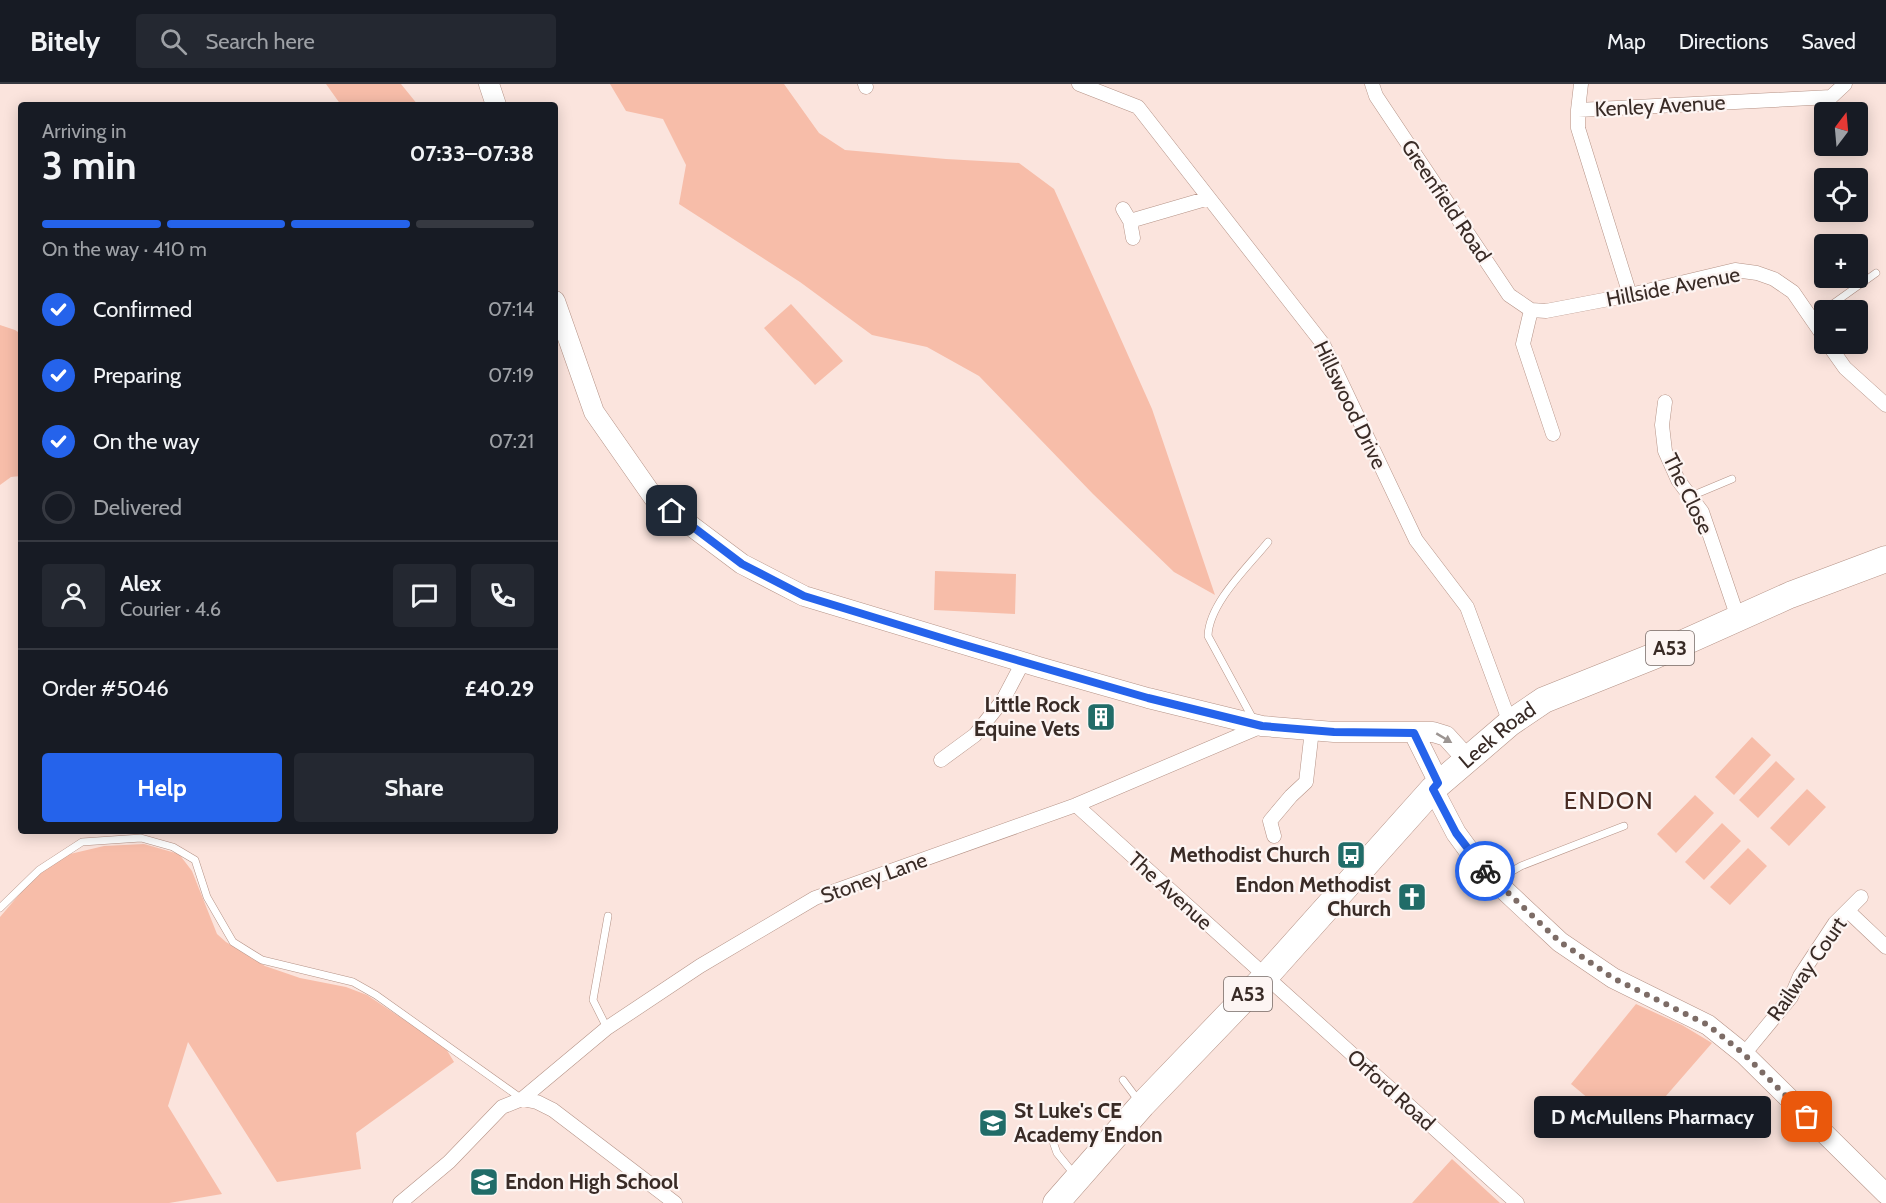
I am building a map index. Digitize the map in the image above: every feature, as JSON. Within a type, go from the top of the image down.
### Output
[{"type":"highway","name":"Leek Road","points":[[1056,1203],[1142,1105],[1264,977],[1436,786],[1466,758],[1510,723],[1544,700],[1654,656],[1790,595],[1886,559]]},
{"type":"main road","points":[[489,84],[495,102]]},
{"type":"main road","points":[[558,310],[594,412],[654,498],[742,564],[804,596],[1148,698],[1259,725],[1312,730],[1433,732],[1446,736],[1466,758]]},
{"type":"main road","points":[[1414,733],[1456,833],[1483,870],[1560,942],[1613,978],[1708,1025],[1744,1054],[1886,1195]]},
{"type":"street","name":"Hillswood Drive","points":[[1079,84],[1138,107],[1323,344],[1416,540],[1467,607],[1510,723]]},
{"type":"street","name":"Greenfield Road","points":[[1372,84],[1376,96],[1509,295],[1531,310]]},
{"type":"street","points":[[1581,84],[1578,129],[1630,295]]},
{"type":"street","name":"Kenley Avenue","points":[[1578,110],[1832,97],[1845,84]]},
{"type":"street","points":[[1130,221],[1209,198]]},
{"type":"street","points":[[1123,209],[1130,221],[1133,238]]},
{"type":"street","name":"Hillside Avenue","points":[[1531,310],[1546,311],[1630,295],[1735,270],[1757,273],[1774,279],[1793,292],[1813,318]]},
{"type":"street","points":[[1531,310],[1523,344],[1553,434]]},
{"type":"street","points":[[1835,354],[1845,368],[1886,405]]},
{"type":"street","name":"The Close","points":[[1665,402],[1662,424],[1665,451],[1689,497],[1702,512],[1738,618]]},
{"type":"street","points":[[941,760],[975,735],[1003,700],[1023,662]]},
{"type":"street","name":"Stoney Lane","points":[[400,1203],[449,1162],[502,1107],[522,1099],[606,1028],[700,966],[815,898],[1076,805],[1259,725]]},
{"type":"street","points":[[1274,836],[1270,821],[1306,782],[1312,730]]},
{"type":"street","name":"The Avenue","points":[[1076,805],[1264,977]]},
{"type":"street","name":"Railway Court","points":[[1744,1054],[1791,997],[1800,976],[1835,923],[1861,897]]},
{"type":"street","name":"Railway Court","points":[[1848,911],[1886,947]]},
{"type":"street","name":"Orford Road","points":[[1264,977],[1517,1203]]},
{"type":"street","points":[[522,1099],[537,1102],[553,1110],[675,1203]]},
{"type":"street","points":[[1876,1203],[1886,1195]]},
{"type":"lane","points":[[1813,318],[1876,273]]},
{"type":"lane","points":[[1689,497],[1732,479]]},
{"type":"lane","points":[[1259,725],[1208,636],[1208,625],[1216,607],[1268,542]]},
{"type":"lane","points":[[1495,881],[1521,866],[1624,826]]},
{"type":"lane","points":[[0,908],[39,870],[82,842],[141,838],[173,847],[195,860],[207,897],[233,942],[262,960],[353,982],[376,994],[522,1099]]},
{"type":"lane","points":[[606,1028],[593,1000],[608,916]]},
{"type":"lane","points":[[1123,1080],[1142,1105]]},
{"type":"lane","points":[[1052,1139],[1057,1153],[1077,1179]]},
{"type":"shaded area","points":[[326,84],[401,84],[416,102],[339,102]]},
{"type":"shaded area","points":[[610,84],[784,84],[819,133],[845,150],[1019,163],[1054,189],[1152,409],[1215,595],[1174,572],[1093,494],[979,376],[927,347],[872,335],[800,282],[679,204],[686,165],[663,119],[626,111]]},
{"type":"shaded area","points":[[791,304],[843,361],[815,385],[764,328]]},
{"type":"shaded area","points":[[0,325],[18,332],[18,476],[11,477],[0,485]]},
{"type":"shaded area","points":[[935,571],[1016,574],[1015,614],[934,610]]},
{"type":"shaded area","points":[[1752,737],[1771,755],[1734,795],[1715,777]]},
{"type":"shaded area","points":[[1776,761],[1795,779],[1758,818],[1739,800]]},
{"type":"shaded area","points":[[1807,789],[1826,807],[1789,846],[1770,828]]},
{"type":"shaded area","points":[[1695,795],[1714,813],[1676,853],[1657,834]]},
{"type":"shaded area","points":[[1722,823],[1741,841],[1704,880],[1685,862]]},
{"type":"shaded area","points":[[144,844],[179,854],[192,871],[217,934],[226,942],[265,966],[300,978],[346,987],[367,995],[445,1047],[454,1062],[356,1133],[361,1169],[277,1182],[188,1042],[168,1106],[222,1194],[169,1203],[0,1203],[0,917],[35,876],[70,854],[104,846]]},
{"type":"shaded area","points":[[1748,848],[1767,866],[1730,905],[1710,887]]},
{"type":"shaded area","points":[[1636,1004],[1682,1025],[1712,1043],[1632,1135],[1571,1084]]},
{"type":"shaded area","points":[[1452,1159],[1500,1203],[1412,1203]]},
{"type":"way so far","points":[[1485,871],[1560,942],[1613,978],[1708,1025],[1744,1054],[1807,1117]]},
{"type":"place","name":"Little Rock Equine Vets","points":[[1101,717]]},
{"type":"place","name":"Methodist Church","points":[[1351,855]]},
{"type":"place","name":"Endon Methodist Church","points":[[1412,897]]},
{"type":"place","name":"D McMullens Pharmacy","points":[[1807,1117]]},
{"type":"place","name":"St Luke's CE Academy Endon","points":[[993,1123]]},
{"type":"place","name":"Endon High School","points":[[484,1182]]},
{"type":"district","name":"ENDON","points":[[1609,801]]},
{"type":"route","points":[[672,511],[742,564],[804,596],[958,643],[1148,698],[1262,726],[1334,732],[1414,733],[1438,783],[1433,789],[1456,833],[1485,871]]}]
